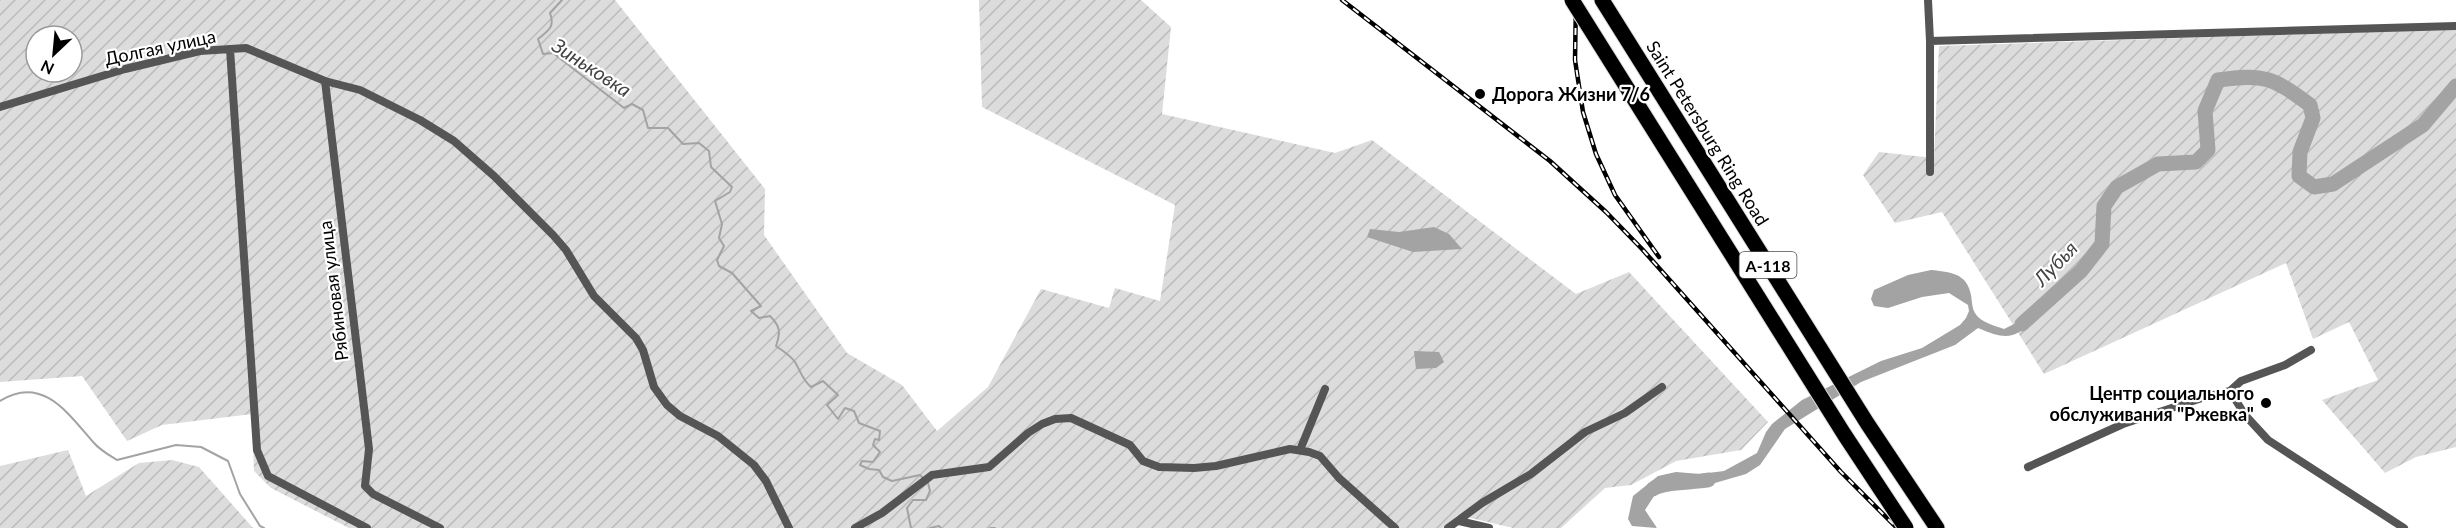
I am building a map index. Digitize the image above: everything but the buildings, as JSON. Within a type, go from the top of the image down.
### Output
[{"type":"highway","name":"А-118","points":[[1572,0],[1844,434],[1906,528]]},
{"type":"highway","name":"Saint Petersburg Ring Road","points":[[1602,0],[1867,423],[1937,528]]},
{"type":"street","points":[[1928,0],[1930,172]]},
{"type":"street","points":[[1930,40],[2456,26]]},
{"type":"street","name":"Долгая улица","points":[[0,107],[124,69],[200,51],[246,48],[325,81],[360,90],[420,120],[454,141],[494,176],[553,235],[566,250],[594,296],[636,338],[643,350],[654,387],[667,405],[680,416],[718,436],[754,465],[766,481],[789,528]]},
{"type":"street","points":[[230,49],[257,450],[268,476],[279,484],[367,528]]},
{"type":"street","name":"Рябиновая улица","points":[[325,81],[369,449],[365,486],[373,494],[440,528]]},
{"type":"street","points":[[2028,466],[2123,424],[2230,391],[2241,381],[2284,365],[2311,350]]},
{"type":"street","points":[[1449,528],[1552,459],[1585,432],[1625,414],[1662,387]]},
{"type":"street","points":[[1300,450],[1325,389]]},
{"type":"street","points":[[2230,391],[2245,415],[2268,440],[2404,528]]},
{"type":"street","points":[[855,528],[882,513],[932,476],[989,467],[1028,433],[1055,419],[1071,418],[1120,439],[1130,445],[1143,461],[1159,467],[1216,466],[1278,452],[1300,450],[1320,456],[1339,478],[1395,528]]},
{"type":"street","points":[[1459,521],[1489,528]]},
{"type":"shaded area","points":[[0,0],[615,0],[765,189],[764,235],[847,353],[902,385],[937,431],[988,387],[1041,289],[1109,308],[1115,288],[1160,301],[1175,205],[982,107],[979,0],[1141,0],[1171,27],[1162,114],[1335,153],[1372,140],[1576,294],[1629,272],[1768,422],[1741,450],[1676,461],[1631,485],[1605,488],[1561,528],[1513,528],[1458,515],[1442,528],[349,528],[271,488],[254,471],[252,414],[162,425],[127,441],[82,376],[0,382]]},
{"type":"shaded area","points":[[2456,29],[2456,447],[2416,457],[2385,473],[2322,400],[2378,380],[2349,322],[2313,339],[2286,263],[2044,374],[1942,212],[1895,223],[1863,175],[1879,152],[1934,158],[1939,46]]},
{"type":"shaded area","points":[[1434,227],[1449,234],[1462,249],[1413,252],[1367,237],[1370,229],[1399,232]]},
{"type":"shaded area","points":[[1931,270],[1951,273],[1962,278],[1969,288],[1975,313],[1980,319],[1992,325],[2004,329],[2018,322],[2034,308],[2040,313],[2025,328],[2012,335],[1998,335],[1978,328],[1955,345],[1861,382],[1785,429],[1760,465],[1746,474],[1708,485],[1676,482],[1663,487],[1656,493],[1645,510],[1657,528],[1632,526],[1628,519],[1633,496],[1658,476],[1676,472],[1700,474],[1724,471],[1757,453],[1772,424],[1802,400],[1881,361],[1922,348],[1960,325],[1969,311],[1968,305],[1949,293],[1922,297],[1888,308],[1874,306],[1871,299],[1874,290],[1908,275]]},
{"type":"shaded area","points":[[1414,351],[1439,352],[1444,362],[1436,368],[1416,369]]},
{"type":"shaded area","points":[[68,450],[86,496],[139,463],[172,460],[199,467],[253,528],[0,528],[0,466]]},
{"type":"waterway","name":"Зиньковка","points":[[562,0],[550,13],[552,22],[550,28],[538,39],[543,54],[553,53],[624,108],[632,104],[643,110],[648,128],[668,128],[683,144],[699,143],[709,151],[711,167],[732,187],[730,192],[715,201],[722,224],[719,238],[724,246],[717,260],[719,266],[732,273],[761,306],[751,311],[759,318],[770,316],[778,326],[779,337],[776,346],[793,360],[808,384],[811,387],[823,381],[838,395],[827,405],[838,419],[845,408],[854,411],[859,423],[880,431],[879,440],[875,439],[873,445],[880,452],[873,462],[862,461],[860,465],[879,470],[883,477],[892,481],[920,475],[924,479]]},
{"type":"waterway","name":"Лубья","points":[[2022,324],[2081,271],[2102,244],[2104,206],[2117,187],[2158,164],[2196,162],[2208,150],[2205,111],[2218,80],[2247,77],[2268,80],[2277,83],[2310,105],[2313,118],[2300,152],[2299,176],[2314,187],[2333,184],[2423,125],[2456,86]]},
{"type":"waterway","points":[[0,401],[15,394],[29,392],[54,401],[65,410],[96,446],[117,460],[176,445],[201,447],[228,461],[240,494],[260,526],[264,528]]},
{"type":"waterway","name":"Лубья","points":[[1653,489],[1671,483],[1708,480]]},
{"type":"waterway","name":"Зиньковка","points":[[911,528],[907,508],[913,500],[926,500],[930,491],[928,483]]},
{"type":"waterway","name":"Зиньковка","points":[[930,528],[939,526],[941,528]]},
{"type":"waterway","name":"Зиньковка","points":[[990,528],[995,528]]},
{"type":"railway","points":[[1342,0],[1550,161],[1606,212],[1642,249],[1841,472],[1897,528]]},
{"type":"railway","points":[[1576,0],[1575,60],[1583,112],[1596,154],[1615,195],[1659,257]]},
{"type":"place","name":"Дорога Жизни 7/6","points":[[1480,94]]},
{"type":"place","name":"Центр социального обслуживания \"Ржевка\"","points":[[2266,403]]}]
